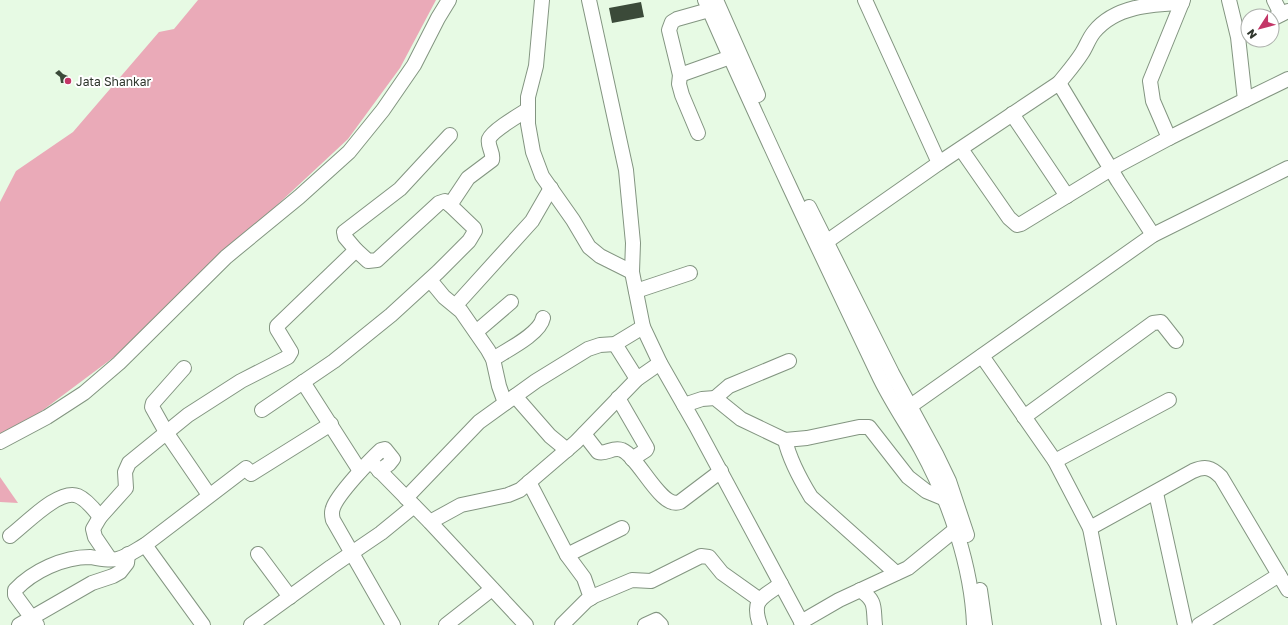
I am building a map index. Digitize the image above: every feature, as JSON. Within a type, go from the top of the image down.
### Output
[{"type":"street","points":[[0,442],[47,417],[84,393],[119,363],[226,257],[299,198],[349,152],[383,110],[414,65],[449,0]]},
{"type":"street","points":[[542,0],[538,53],[528,97],[527,110],[532,148],[542,176],[593,251],[632,272]]},
{"type":"street","points":[[589,0],[626,170],[633,243],[632,272],[643,327],[660,363],[721,471],[802,624],[839,600],[896,574],[914,564],[956,529]]},
{"type":"street","points":[[866,0],[939,163]]},
{"type":"street","points":[[1229,0],[1240,27]]},
{"type":"street","points":[[821,245],[939,163],[1059,83],[1102,24],[1133,8],[1182,1],[1150,81],[1153,101],[1169,138]]},
{"type":"street","points":[[698,133],[679,84],[680,75],[670,27],[677,19],[710,3],[821,245],[905,410],[943,498],[956,529],[967,568],[977,624]]},
{"type":"street","points":[[1243,48],[1245,100]]},
{"type":"street","points":[[680,75],[735,56]]},
{"type":"street","points":[[961,149],[1009,218],[1017,225],[1111,169],[1169,138],[1288,79]]},
{"type":"street","points":[[1059,83],[1153,235]]},
{"type":"street","points":[[450,205],[468,178],[492,160],[492,153],[489,143],[492,135],[527,110]]},
{"type":"street","points":[[1012,114],[1067,196]]},
{"type":"street","points":[[262,410],[349,349],[430,280],[469,241],[474,231],[472,225],[445,201],[439,203],[377,260],[368,261],[345,237],[344,232],[400,189],[450,134]]},
{"type":"street","points":[[905,410],[1153,235],[1288,168]]},
{"type":"street","points":[[456,306],[532,221],[551,188]]},
{"type":"street","points":[[110,559],[93,533],[95,525],[100,517],[126,488],[125,472],[129,463],[188,416],[241,381],[288,357],[291,352],[277,330],[277,326],[356,250]]},
{"type":"street","points":[[636,291],[690,273]]},
{"type":"street","points":[[430,280],[444,298],[456,306],[476,332],[493,359],[499,386],[510,399],[567,450]]},
{"type":"street","points":[[476,332],[511,302]]},
{"type":"street","points":[[493,359],[536,330],[542,323],[543,318]]},
{"type":"street","points":[[1024,417],[1153,323],[1161,322],[1176,341]]},
{"type":"street","points":[[251,625],[352,552],[381,533],[410,502],[479,422],[510,399],[588,349],[600,345],[615,344],[643,327]]},
{"type":"street","points":[[615,344],[637,379]]},
{"type":"street","points":[[982,356],[1055,461],[1090,528],[1109,625]]},
{"type":"street","points":[[715,398],[729,386],[789,361]]},
{"type":"street","points":[[430,522],[461,505],[514,493],[567,450],[637,379],[660,363]]},
{"type":"street","points":[[184,368],[153,403],[153,412],[209,495]]},
{"type":"street","points":[[303,382],[360,471]]},
{"type":"street","points":[[618,398],[647,448],[632,459]]},
{"type":"street","points":[[684,405],[702,399],[715,398],[721,401],[741,419],[785,440],[807,438],[859,427],[869,427],[874,431],[908,477],[926,491],[943,498]]},
{"type":"street","points":[[1055,461],[1169,400]]},
{"type":"street","points":[[905,410],[936,454],[956,501],[973,553],[977,624]]},
{"type":"street","points":[[35,621],[15,595],[15,590],[18,586],[33,576],[63,561],[85,558],[117,559],[128,554],[144,545],[246,468],[251,474],[331,424]]},
{"type":"street","points":[[584,434],[598,452],[601,453],[616,449],[628,454],[656,490],[669,502],[674,504],[680,502],[721,471]]},
{"type":"street","points":[[785,440],[788,454],[801,482],[811,497],[896,574]]},
{"type":"street","points":[[394,625],[333,520],[332,510],[360,471],[374,465],[430,522],[526,625]]},
{"type":"street","points":[[1090,528],[1156,493],[1193,471],[1205,467],[1214,469],[1221,477],[1288,590]]},
{"type":"street","points":[[529,482],[567,555],[584,578],[591,598]]},
{"type":"street","points":[[1156,493],[1185,625]]},
{"type":"street","points":[[10,536],[56,498],[66,494],[78,496],[86,501],[100,517]]},
{"type":"street","points":[[567,555],[622,528]]},
{"type":"street","points":[[144,545],[203,625]]},
{"type":"street","points":[[19,625],[35,621],[47,610],[92,583],[120,572],[127,563],[128,554]]},
{"type":"street","points":[[258,554],[290,597]]},
{"type":"street","points":[[562,625],[591,598],[632,580],[651,582],[701,556],[706,556],[713,560],[722,573],[760,600]]},
{"type":"street","points":[[1199,625],[1279,575]]},
{"type":"street","points":[[760,625],[755,610],[760,600],[782,584]]},
{"type":"street","points":[[446,625],[492,589]]},
{"type":"street","points":[[860,590],[866,594],[874,606],[875,625]]},
{"type":"street","points":[[645,625],[656,620],[661,625]]},
{"type":"shaded area","points":[[198,0],[436,0],[400,68],[348,139],[114,357],[19,428],[0,437],[0,202],[16,171],[73,132],[159,32],[174,29]]},
{"type":"shaded area","points":[[0,477],[18,503],[0,502]]},
{"type":"building","points":[[641,2],[644,17],[612,23],[609,8]]},
{"type":"building","points":[[59,70],[68,76],[68,83],[61,83],[60,77],[55,73]]},
{"type":"place","name":"Jata Shankar","points":[[68,81]]}]
